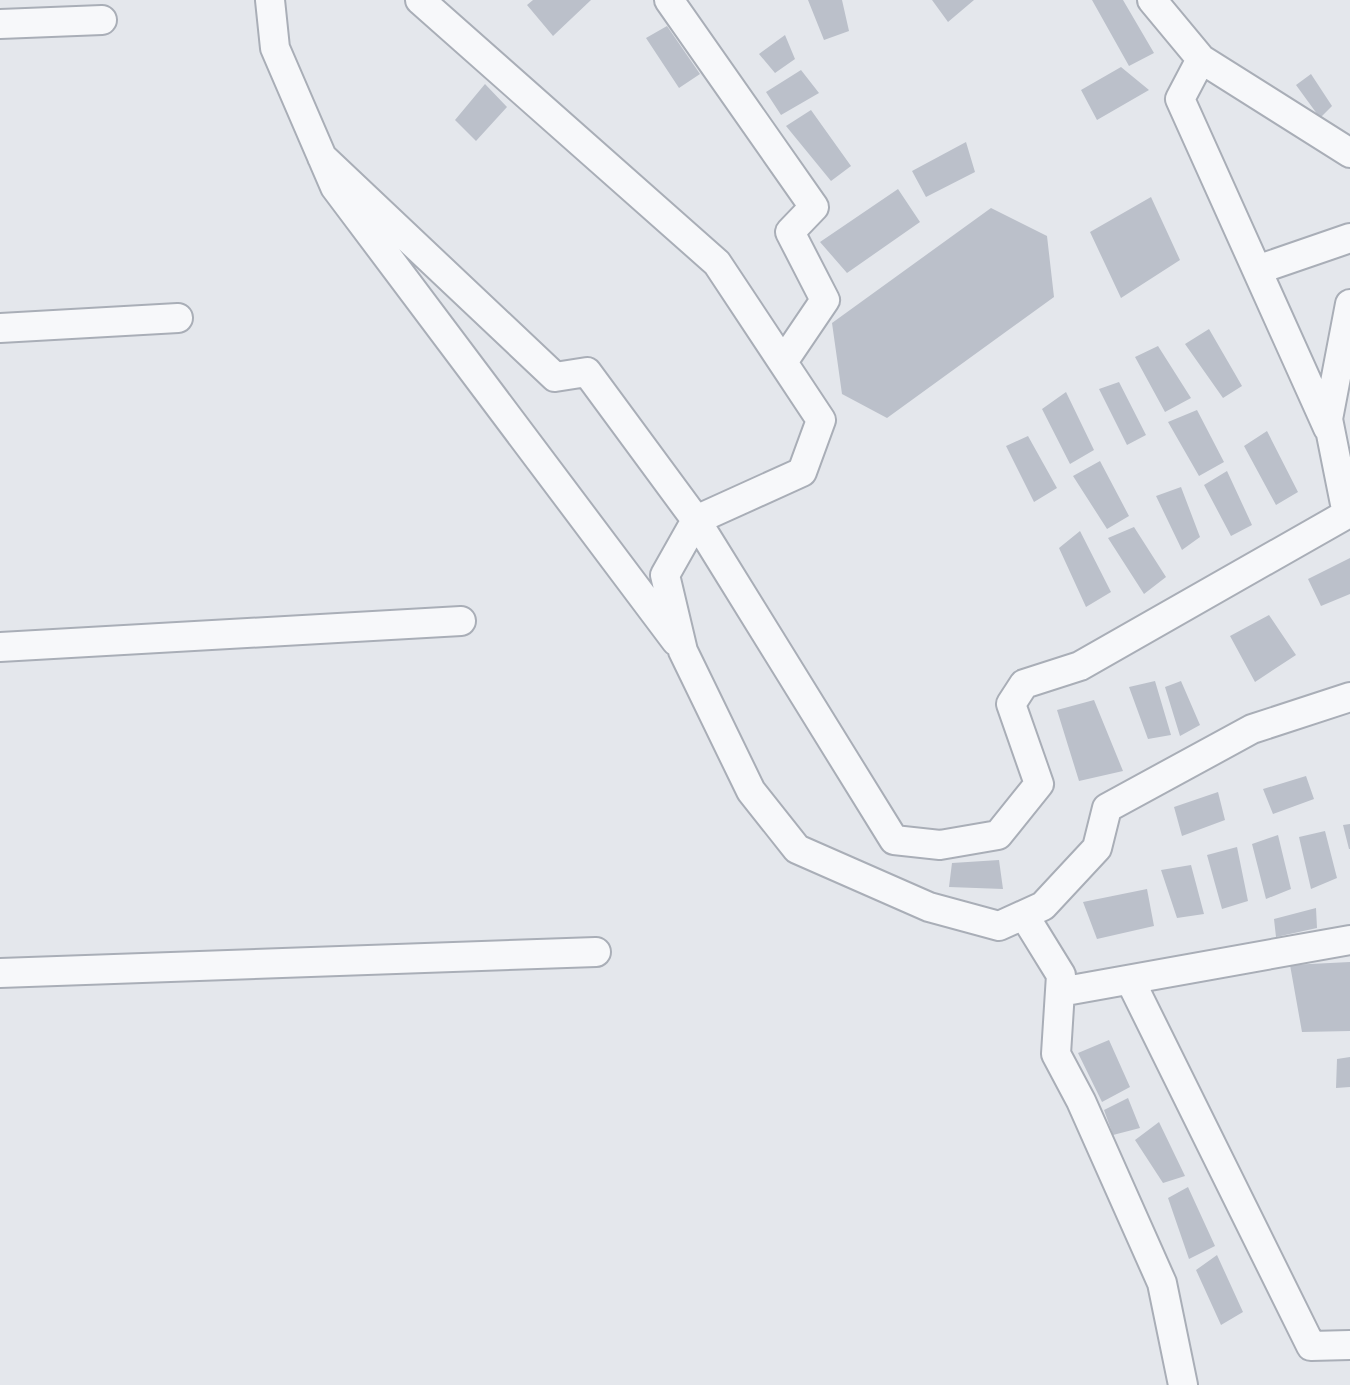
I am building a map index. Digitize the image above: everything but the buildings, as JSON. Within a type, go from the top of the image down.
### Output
[{"type":"street","points":[[270,0],[275,48],[335,187],[683,651],[751,791],[797,849],[929,907],[999,926],[1043,906],[1097,848],[1107,808],[1252,729],[1350,697]]},
{"type":"street","points":[[275,48],[291,0]]},
{"type":"street","points":[[420,0],[717,263],[821,420],[802,472],[696,520],[665,575],[683,651]]},
{"type":"street","points":[[669,0],[814,207],[790,232],[825,300],[783,362]]},
{"type":"street","points":[[1152,0],[1201,59],[1350,153]]},
{"type":"street","points":[[0,24],[102,20]]},
{"type":"street","points":[[1201,59],[1180,99],[1332,437],[1350,467]]},
{"type":"street","points":[[322,157],[555,377],[587,372],[696,520],[894,840],[940,845],[998,835],[1039,784],[1011,704],[1024,684],[1080,666],[1347,514],[1328,419],[1350,304]]},
{"type":"street","points":[[1257,270],[1350,238]]},
{"type":"street","points":[[0,328],[178,318]]},
{"type":"street","points":[[0,647],[461,621]]},
{"type":"street","points":[[1024,915],[1061,975],[1056,1054],[1081,1101],[1162,1283],[1183,1385]]},
{"type":"street","points":[[1060,992],[1350,940]]},
{"type":"street","points":[[0,973],[596,952]]},
{"type":"street","points":[[1130,980],[1311,1346],[1350,1345]]}]
